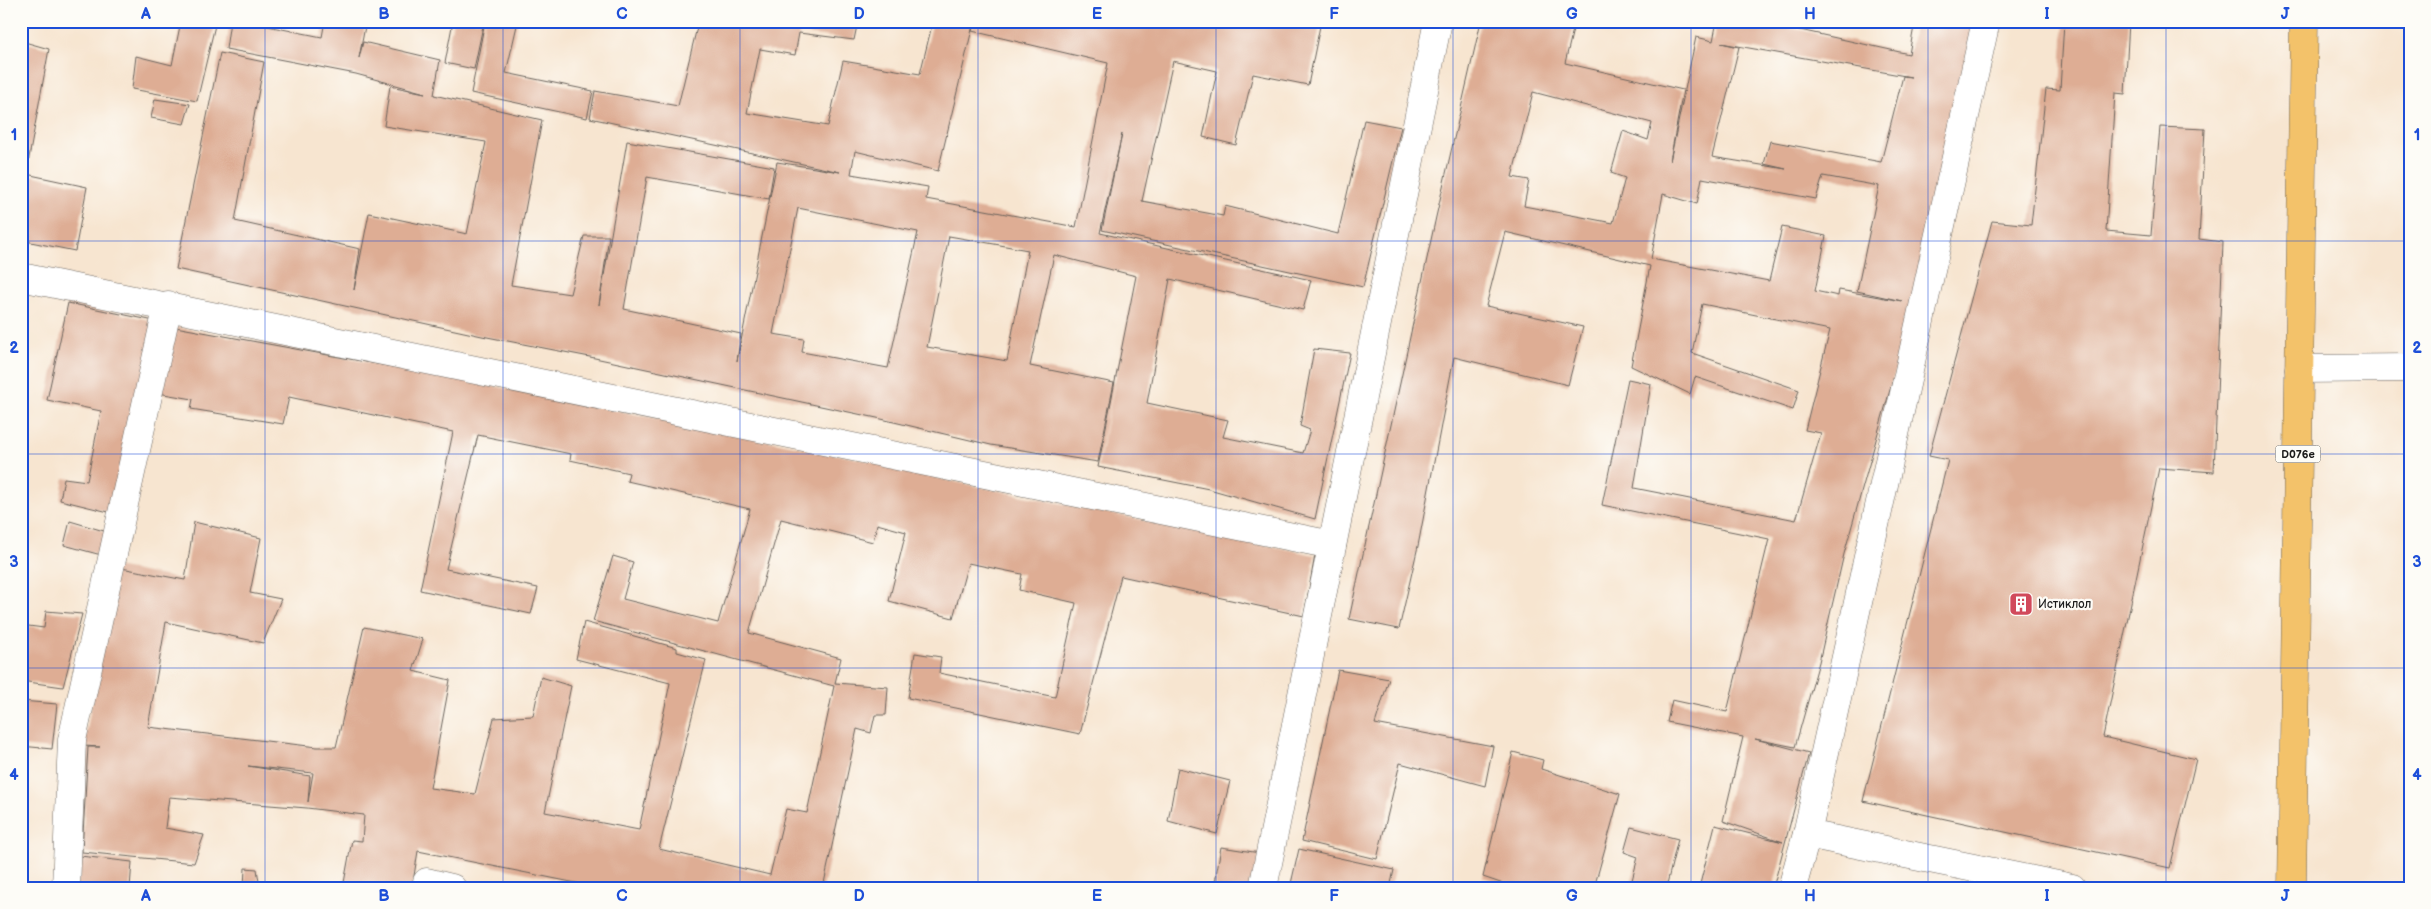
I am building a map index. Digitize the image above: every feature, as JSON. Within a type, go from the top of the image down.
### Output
[{"type":"main road","name":"D076e","points":[[2292,888],[2304,21]]},
{"type":"street","points":[[1263,888],[1438,21]]},
{"type":"street","points":[[1792,888],[1807,834],[1986,21]]},
{"type":"street","points":[[21,277],[168,305],[1332,545]]},
{"type":"street","points":[[66,888],[72,740],[168,305]]},
{"type":"street","points":[[2299,368],[2410,368]]},
{"type":"street","points":[[1807,834],[2072,888]]},
{"type":"street","points":[[427,888],[427,882],[452,888]]},
{"type":"building","points":[[181,21],[216,21],[197,101],[132,89],[136,56],[172,65]]},
{"type":"building","points":[[230,21],[263,21],[262,25],[322,37],[325,21],[366,21],[359,58],[363,42],[440,60],[434,95],[542,120],[511,285],[570,294],[584,236],[609,236],[599,305],[627,141],[774,167],[769,199],[647,177],[624,309],[741,334],[737,361],[777,162],[840,172],[590,118],[595,91],[678,106],[698,23],[695,21],[858,21],[854,40],[799,33],[795,55],[760,49],[747,113],[828,126],[843,61],[920,74],[932,25],[917,21],[974,21],[938,171],[855,151],[851,174],[928,187],[926,199],[1076,227],[1108,63],[972,31],[975,21],[1321,21],[1308,85],[1253,74],[1236,145],[1203,137],[1217,71],[1173,61],[1142,201],[1223,216],[1225,206],[1338,234],[1364,120],[1401,127],[1363,287],[1102,230],[1122,134],[1100,233],[1311,280],[1303,310],[1170,279],[1147,403],[1228,420],[1223,437],[1303,453],[1310,430],[1300,426],[1314,349],[1350,353],[1315,519],[1209,489],[1098,467],[1136,276],[1054,255],[1030,366],[1114,383],[1098,462],[991,445],[877,418],[482,336],[176,269],[220,53],[264,62],[235,221],[360,249],[354,290],[369,213],[467,234],[486,142],[384,126],[390,86],[425,93],[356,74],[226,49]],"holes":[[[798,208],[918,232],[888,368],[802,352],[804,339],[773,334]],[[949,236],[1028,250],[1007,361],[927,347]]]},
{"type":"building","points":[[453,21],[484,21],[474,69],[445,63]]},
{"type":"building","points":[[485,21],[518,21],[506,73],[593,91],[587,118],[471,93]]},
{"type":"building","points":[[1481,21],[1575,21],[1565,63],[1683,90],[1670,161],[1696,37],[1713,41],[1717,21],[1759,21],[1909,54],[1915,21],[1974,21],[1914,304],[1844,554],[1819,662],[1795,747],[1755,739],[1809,753],[1773,888],[1699,888],[1715,825],[1783,842],[1723,821],[1743,737],[1667,722],[1672,700],[1727,712],[1769,539],[1602,505],[1628,379],[1651,384],[1634,488],[1796,520],[1821,433],[1805,430],[1830,330],[1702,304],[1692,353],[1799,390],[1793,410],[1695,377],[1690,394],[1631,366],[1650,266],[1505,232],[1486,306],[1583,327],[1568,385],[1454,357],[1418,546],[1399,629],[1349,619],[1436,217]],"holes":[[[1721,43],[1911,77],[1903,76],[1881,162],[1770,141],[1764,164],[1786,169],[1712,157],[1739,47]],[[1533,92],[1652,123],[1648,140],[1623,131],[1611,173],[1625,178],[1613,223],[1524,206],[1529,180],[1512,177]],[[1823,176],[1879,186],[1857,291],[1902,301],[1839,290],[1838,296],[1815,291],[1826,236],[1782,227],[1769,281],[1651,259],[1663,194],[1697,204],[1702,178],[1816,199]]]},
{"type":"building","name":"Истиклол","points":[[2064,21],[2129,21],[2125,94],[2115,93],[2106,231],[2151,235],[2160,127],[2205,129],[2199,239],[2223,242],[2214,472],[2159,468],[2103,737],[2196,759],[2170,868],[1863,801],[1948,460],[1929,456],[1992,221],[2031,225],[2046,89],[2060,90]]},
{"type":"building","points":[[21,41],[49,49],[26,174],[87,187],[75,251],[21,240]]},
{"type":"building","points":[[155,99],[190,104],[184,124],[151,118]]},
{"type":"building","points":[[68,303],[164,323],[121,515],[60,500],[64,478],[87,481],[101,411],[47,400]]},
{"type":"building","points":[[170,326],[464,380],[889,465],[946,480],[1315,555],[1304,616],[1121,576],[1080,734],[908,698],[915,653],[941,657],[939,673],[1055,697],[1076,603],[1019,590],[1022,574],[968,563],[953,618],[889,601],[906,532],[877,524],[873,542],[781,519],[749,633],[841,658],[835,683],[888,687],[886,715],[875,715],[871,733],[857,729],[823,888],[601,888],[418,851],[412,888],[343,888],[352,840],[362,841],[364,815],[307,808],[169,797],[165,828],[204,835],[194,863],[82,852],[88,747],[100,747],[84,746],[116,567],[185,580],[194,522],[261,538],[250,593],[281,599],[263,643],[166,622],[148,727],[317,747],[336,747],[364,627],[423,639],[413,671],[450,680],[430,788],[475,794],[494,718],[533,716],[541,677],[571,686],[545,812],[639,830],[670,683],[576,659],[584,622],[677,648],[677,652],[706,660],[659,849],[770,875],[786,809],[807,813],[834,686],[593,621],[613,556],[633,562],[623,599],[718,623],[750,509],[627,481],[629,473],[570,460],[571,454],[478,435],[446,569],[538,588],[531,614],[420,590],[453,432],[289,397],[283,424],[191,409],[193,399],[158,393]],"holes":[[[248,766],[313,773],[308,802],[310,776]]]},
{"type":"building","points":[[70,521],[114,534],[105,556],[64,545]]},
{"type":"building","points":[[46,611],[82,614],[63,687],[21,681],[21,625],[44,628]]},
{"type":"building","points":[[1338,670],[1389,679],[1375,724],[1493,746],[1485,786],[1400,763],[1377,859],[1302,841]]},
{"type":"building","points":[[21,701],[57,704],[52,749],[21,746]]},
{"type":"building","points":[[1513,752],[1543,760],[1541,769],[1620,794],[1594,888],[1515,888],[1483,877]]},
{"type":"building","points":[[1178,768],[1230,781],[1217,834],[1168,821]]},
{"type":"building","points":[[1631,827],[1678,839],[1666,888],[1630,888],[1638,857],[1624,852]]},
{"type":"building","points":[[1221,847],[1260,853],[1254,888],[1214,888]]},
{"type":"building","points":[[1299,849],[1394,870],[1390,888],[1350,888],[1340,885],[1339,888],[1290,888]]},
{"type":"building","points":[[80,856],[132,862],[130,888],[76,888]]},
{"type":"building","points":[[245,868],[257,869],[260,888],[244,888]]},
{"type":"place","name":"Истиклол","points":[[2021,604]]}]
